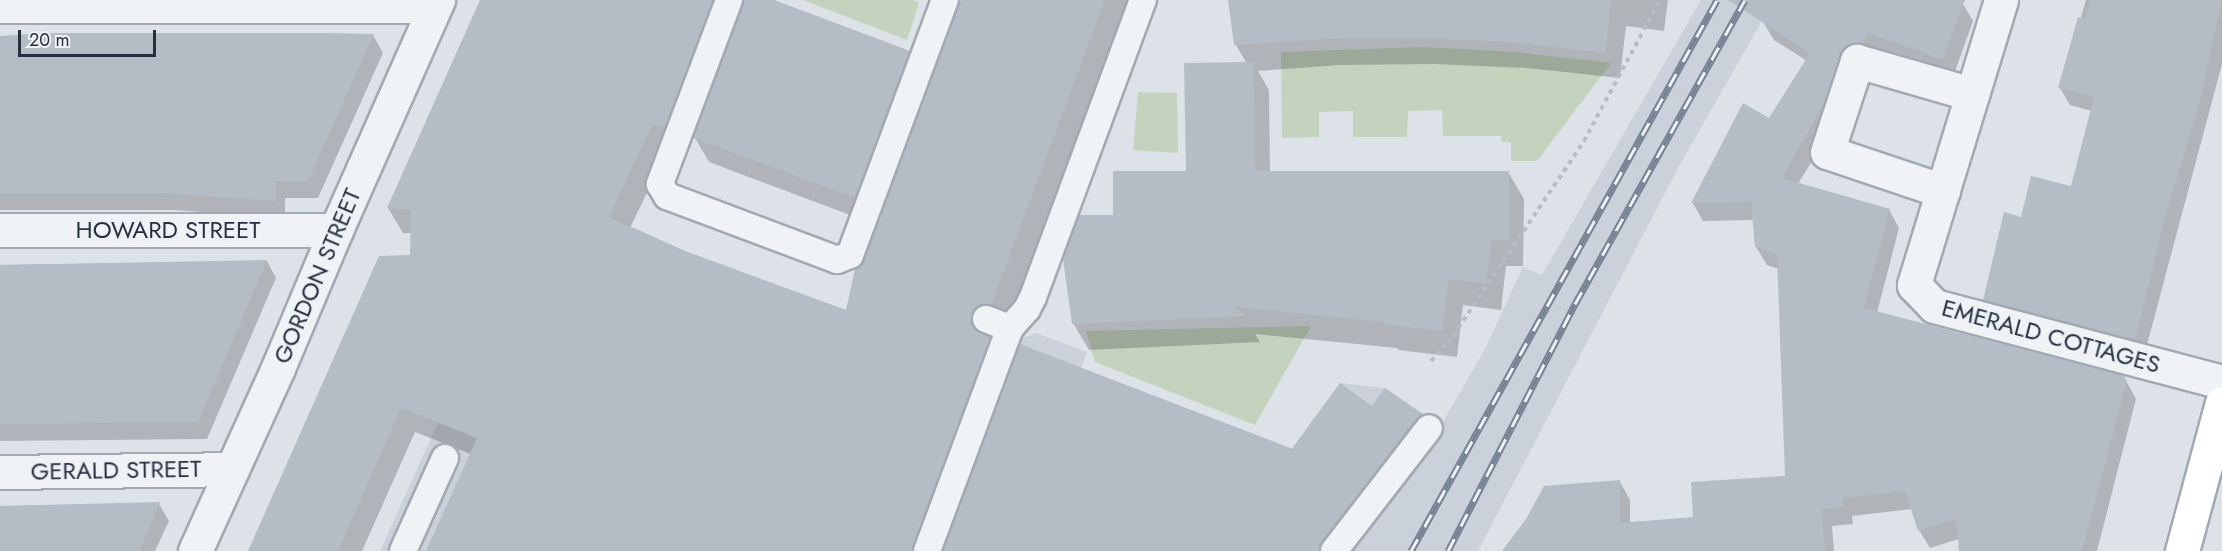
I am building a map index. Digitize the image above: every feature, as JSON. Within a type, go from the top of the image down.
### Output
[{"type":"main road","points":[[2182,551],[2222,403]]},
{"type":"street","name":"EMERALD COTTAGES","points":[[2001,0],[1914,285],[1934,306],[2222,382]]},
{"type":"street","points":[[0,6],[437,3]]},
{"type":"street","name":"GORDON STREET","points":[[195,551],[278,368],[336,230],[437,3]]},
{"type":"street","points":[[1943,191],[1827,152],[1857,61],[1972,94]]},
{"type":"street","name":"HOWARD STREET","points":[[0,230],[336,230]]},
{"type":"street","name":"GERALD STREET","points":[[0,472],[232,469]]},
{"type":"lane","points":[[729,0],[660,184],[667,196],[846,264],[945,0]]},
{"type":"lane","points":[[927,551],[998,323],[1027,309],[1033,297],[1143,0]]},
{"type":"lane","points":[[1334,551],[1429,428]]},
{"type":"lane","points":[[403,551],[445,458]]},
{"type":"path","points":[[1431,361],[1448,343],[1584,141],[1660,0]]},
{"type":"shaded area","points":[[1701,0],[1774,0],[1678,168],[1478,551],[380,551],[545,187],[685,251],[969,357],[1036,333],[1087,352],[1081,368],[1292,448],[1340,383],[1385,388],[1440,427],[1485,349],[1523,267],[1542,275]]},
{"type":"green space","points":[[803,0],[913,0],[919,3],[907,40]]},
{"type":"green space","points":[[1423,47],[1516,52],[1611,63],[1537,161],[1511,161],[1511,142],[1501,142],[1501,136],[1443,136],[1442,110],[1408,111],[1407,137],[1353,137],[1353,111],[1319,112],[1319,137],[1282,138],[1281,52]]},
{"type":"green space","points":[[1138,92],[1177,93],[1178,153],[1133,150]]},
{"type":"green space","points":[[1311,326],[1255,425],[1095,362],[1086,331]]},
{"type":"building","points":[[480,0],[713,0],[665,127],[652,125],[609,217],[685,251],[846,310],[855,269],[864,260],[961,0],[1105,0],[991,305],[977,307],[972,314],[975,329],[991,337],[912,551],[426,551],[477,438],[401,408],[338,551],[248,551],[379,256],[410,255],[411,210],[387,208]]},
{"type":"building","points":[[744,0],[774,0],[910,51],[855,198],[693,138]]},
{"type":"building","points":[[1228,0],[1611,0],[1606,53],[1511,42],[1418,38],[1324,39],[1234,45]]},
{"type":"building","points":[[1728,0],[1964,0],[1943,60],[1868,33],[1862,43],[1852,43],[1844,48],[1823,105],[1782,178],[1890,209],[1864,308],[2125,376],[2124,379],[2127,380],[2082,551],[1959,551],[1956,519],[1918,531],[1905,491],[1843,498],[1843,507],[1822,509],[1825,551],[1502,551],[1526,519],[1544,486],[1620,480],[1620,523],[1693,517],[1691,482],[1785,476],[1777,255],[1755,247],[1751,202],[1691,203],[1743,103],[1769,118],[1810,53]]},
{"type":"building","points":[[2090,0],[2222,0],[2199,105],[2167,210],[2135,340],[1983,300],[2004,212],[2021,217],[2031,176],[2071,186],[2094,97],[2058,88],[2078,17],[2085,19]]},
{"type":"building","points":[[46,33],[374,34],[308,181],[276,181],[276,201],[164,193],[0,193],[0,36]]},
{"type":"building","points":[[1254,62],[1255,171],[1509,171],[1509,240],[1492,240],[1486,284],[1449,279],[1442,331],[1382,324],[1384,322],[1234,307],[1247,316],[1072,324],[1063,259],[1079,215],[1113,215],[1113,171],[1186,171],[1184,63]]},
{"type":"building","points":[[267,260],[198,422],[0,424],[0,265]]},
{"type":"building","points":[[1020,344],[1292,449],[1340,383],[1372,406],[1385,388],[1423,414],[1322,542],[1319,551],[943,551]]},
{"type":"building","points":[[160,502],[140,551],[0,551],[0,506]]},
{"type":"railway","points":[[1411,551],[1717,0]]},
{"type":"railway","points":[[1448,551],[1575,304],[1745,0]]}]
